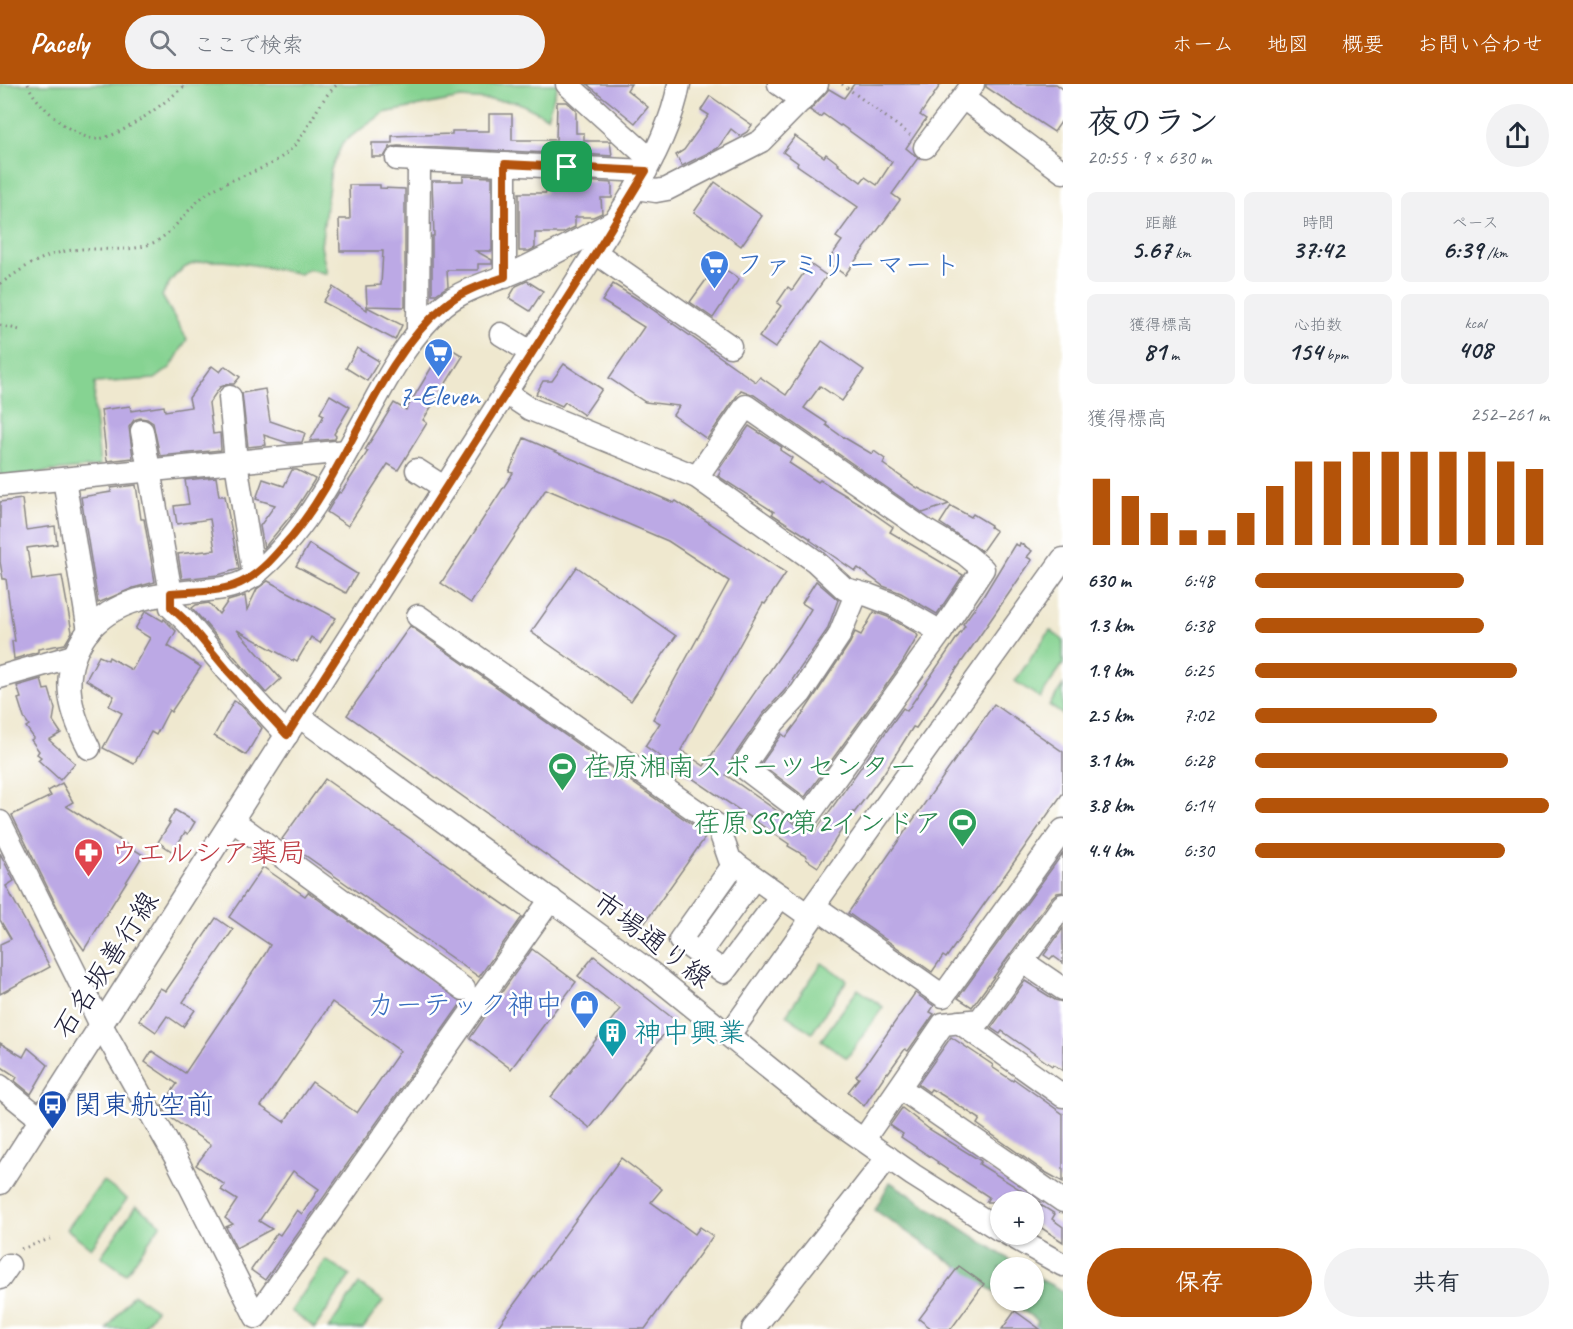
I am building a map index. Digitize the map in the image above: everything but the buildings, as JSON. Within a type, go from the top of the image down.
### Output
[{"type":"street","points":[[567,84],[645,173],[656,191],[667,189],[761,141],[810,92]]},
{"type":"street","name":"石名坂善行線","points":[[0,1183],[596,253],[645,173],[663,136],[679,84]]},
{"type":"street","points":[[779,84],[810,92]]},
{"type":"street","points":[[926,147],[968,91],[1063,172]]},
{"type":"street","points":[[418,331],[408,160],[645,173]]},
{"type":"street","points":[[505,164],[505,277]]},
{"type":"street","points":[[89,748],[78,727],[70,701],[69,675],[73,656],[89,631],[108,613],[133,601],[171,593],[231,586],[254,576],[305,521],[327,488],[391,370],[418,331],[445,305],[462,293],[505,277],[548,257],[616,220]]},
{"type":"street","points":[[596,253],[730,346]]},
{"type":"street","points":[[501,334],[532,353]]},
{"type":"street","points":[[506,393],[530,409],[697,477],[815,561],[844,589],[894,605],[941,632]]},
{"type":"street","points":[[230,397],[236,462],[254,576]]},
{"type":"street","points":[[697,477],[746,406],[923,529],[965,554],[983,569],[941,632],[808,816],[743,766],[774,722],[801,693],[838,636],[857,592]]},
{"type":"street","name":"市場通り線","points":[[142,431],[171,593],[171,607],[187,622],[228,671],[293,726],[551,899],[650,972],[822,1111],[990,1223]]},
{"type":"street","points":[[0,485],[347,451]]},
{"type":"street","points":[[417,470],[445,488]]},
{"type":"street","points":[[64,479],[89,631]]},
{"type":"street","points":[[729,1035],[812,918],[811,910],[1063,559]]},
{"type":"street","points":[[418,616],[718,826],[730,860],[754,878],[781,896],[811,910],[943,996],[1063,830]]},
{"type":"street","points":[[1,670],[73,656]]},
{"type":"street","points":[[232,820],[465,989]]},
{"type":"street","points":[[2,830],[101,1025],[176,1158],[259,1323],[551,899]]},
{"type":"street","points":[[735,863],[680,940],[724,972],[781,896]]},
{"type":"street","points":[[699,954],[754,878]]},
{"type":"street","points":[[864,1139],[943,1024],[980,1020],[1063,905]]},
{"type":"street","points":[[1022,961],[1063,989]]},
{"type":"street","points":[[959,1022],[1063,1096]]},
{"type":"street","points":[[0,1086],[41,1119]]},
{"type":"street","points":[[900,1088],[1063,1201]]},
{"type":"street","points":[[753,1329],[888,1157]]},
{"type":"street","points":[[1028,1245],[1063,1265]]},
{"type":"path","points":[[28,84],[32,95],[61,124],[93,139],[119,133],[157,108],[187,84]]},
{"type":"path","points":[[176,84],[179,90]]},
{"type":"path","points":[[0,284],[22,267],[47,256],[81,249],[134,249],[156,241],[204,196],[223,183],[281,158],[294,146],[321,101],[338,84]]},
{"type":"path","points":[[842,84],[926,147]]},
{"type":"path","points":[[0,325],[20,330]]},
{"type":"path","points":[[5,1271],[19,1250],[50,1239]]},
{"type":"green space","points":[[0,84],[558,84],[547,117],[517,102],[461,98],[384,113],[343,142],[331,169],[321,246],[327,274],[309,269],[300,274],[260,266],[214,261],[201,262],[185,268],[173,278],[162,296],[187,339],[171,367],[155,379],[95,383],[94,408],[100,466],[0,477]]},
{"type":"green space","points":[[1050,630],[1063,640],[1063,664],[1040,698],[1015,681]]},
{"type":"green space","points":[[1063,685],[1063,715],[1049,705]]},
{"type":"green space","points":[[822,963],[847,980],[812,1033],[786,1015]]},
{"type":"green space","points":[[858,989],[883,1007],[847,1058],[821,1040]]},
{"type":"green space","points":[[103,1181],[127,1199],[91,1248],[67,1229]]},
{"type":"green space","points":[[890,1182],[1006,1257],[990,1257],[990,1289],[875,1210]]},
{"type":"green space","points":[[136,1206],[161,1224],[126,1274],[101,1256]]},
{"type":"green space","points":[[326,1260],[350,1276],[315,1328],[291,1311]]},
{"type":"green space","points":[[1044,1281],[1063,1291],[1063,1329],[1034,1329],[1038,1321],[1023,1311],[1044,1311]]},
{"type":"green space","points":[[359,1284],[383,1301],[363,1329],[328,1329]]},
{"type":"green space","points":[[133,1294],[156,1310],[142,1329],[107,1329]]},
{"type":"place","name":"ファミリーマート","points":[[715,290]]},
{"type":"place","name":"7-Eleven","points":[[439,378]]},
{"type":"place","name":"荏原湘南スポーツセンター","points":[[562,792]]},
{"type":"place","name":"荏原SSC第2インドア","points":[[963,848]]},
{"type":"place","name":"ウエルシア薬局","points":[[89,878]]},
{"type":"place","name":"カーテック神中","points":[[584,1030]]},
{"type":"place","name":"神中興業","points":[[613,1058]]},
{"type":"place","name":"関東航空前","points":[[53,1130]]},
{"type":"route","points":[[505,164],[567,167],[646,171],[596,253],[287,735],[171,607],[171,593],[212,590],[245,581],[254,576],[281,549],[305,521],[327,488],[391,370],[418,331],[445,305],[462,293],[505,277],[505,164]]}]
